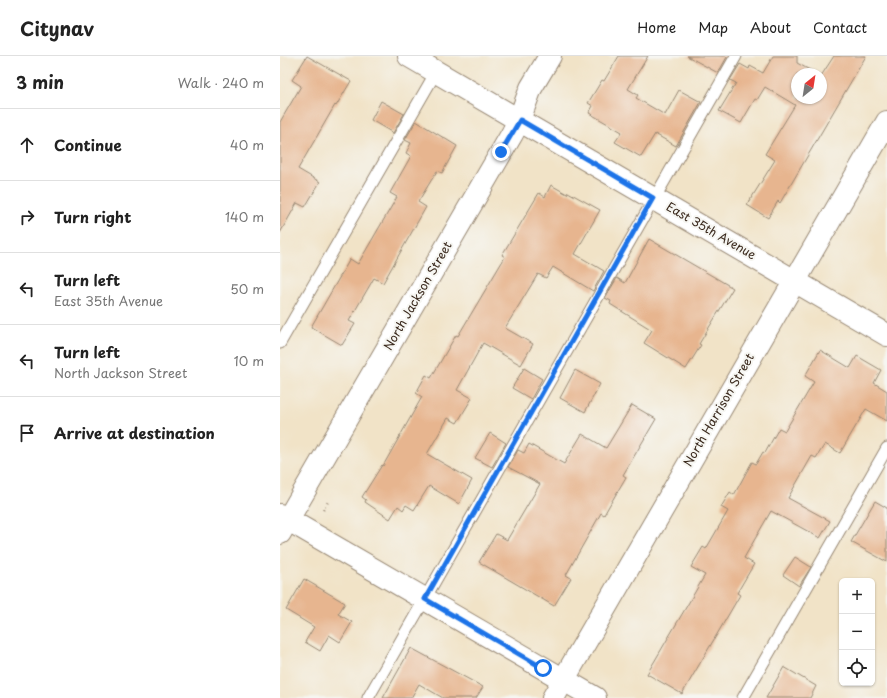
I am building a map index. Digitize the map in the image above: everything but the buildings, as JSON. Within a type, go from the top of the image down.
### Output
[{"type":"street","name":"East 35th Avenue","points":[[409,56],[887,335]]},
{"type":"street","name":"North Jackson Street","points":[[283,522],[520,120],[531,88],[550,56]]},
{"type":"street","name":"North Harrison Street","points":[[558,689],[887,122]]},
{"type":"street","points":[[283,522],[425,599],[558,689],[595,698]]},
{"type":"lane","points":[[368,698],[653,198],[736,56]]},
{"type":"lane","points":[[280,343],[436,72]]},
{"type":"lane","points":[[743,698],[887,448]]},
{"type":"path","points":[[323,510],[329,500]]},
{"type":"route","points":[[501,152],[520,120],[653,198],[425,599],[543,668]]}]
